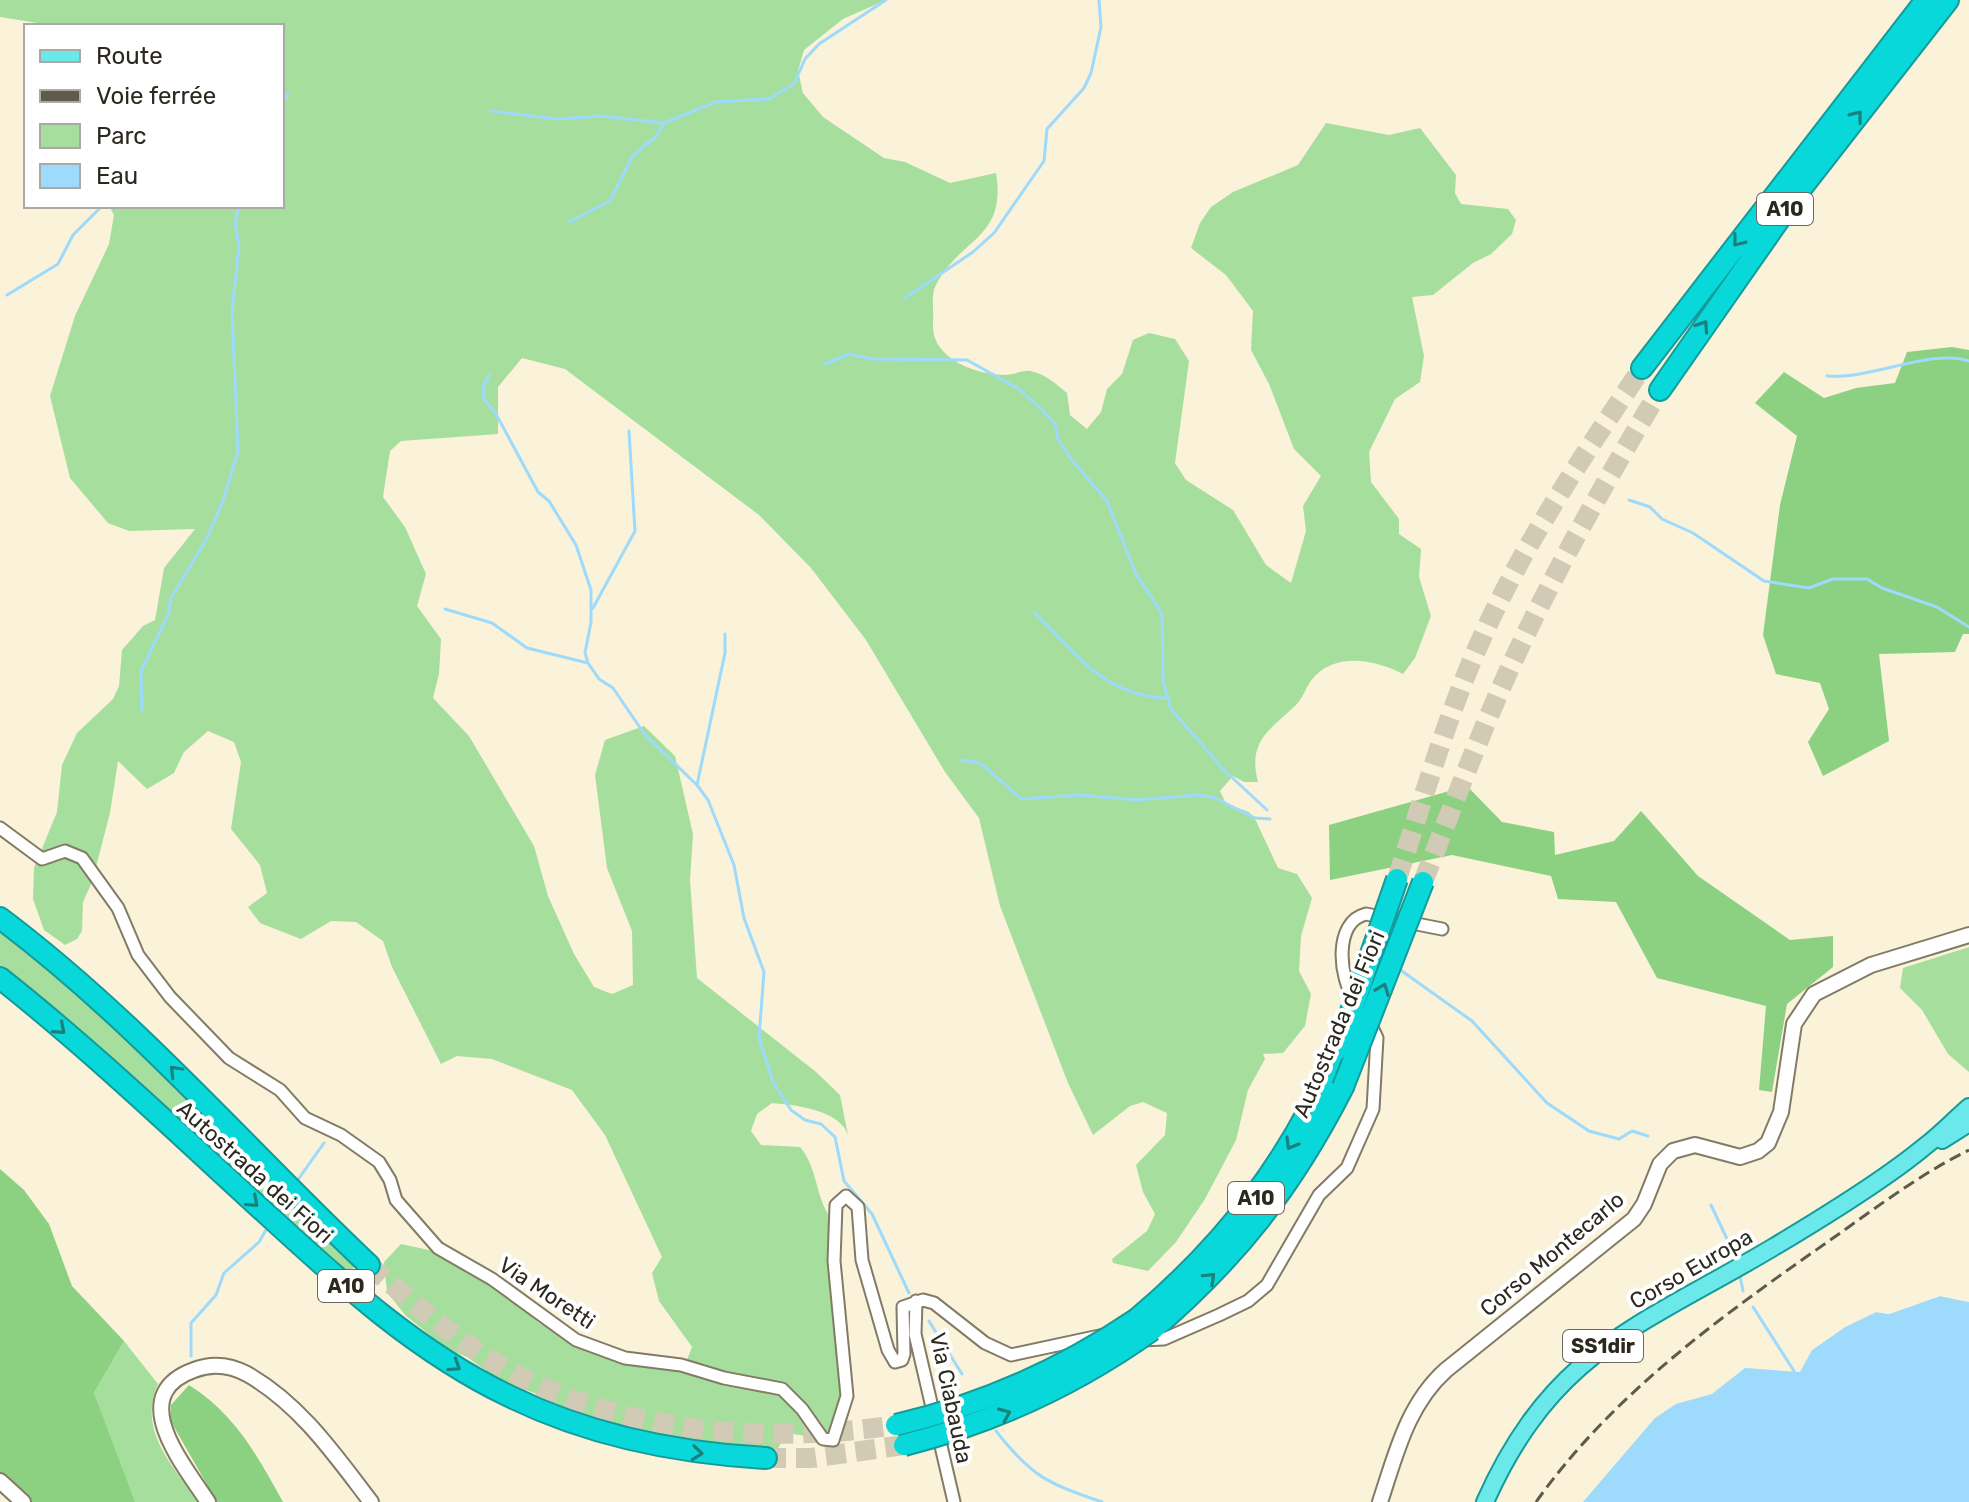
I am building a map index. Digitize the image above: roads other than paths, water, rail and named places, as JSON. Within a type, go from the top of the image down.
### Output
[{"type":"highway","name":"A10","points":[[1660,390],[1913,30],[1926,0]]},
{"type":"highway","name":"A10","points":[[1642,368],[1913,30],[1948,0]]},
{"type":"highway","name":"Autostrada dei Fiori","points":[[896,1425],[954,1410],[1025,1382],[1144,1324],[1204,1259],[1246,1211],[1286,1155],[1338,1049],[1397,879]]},
{"type":"highway","name":"Autostrada dei Fiori","points":[[904,1445],[980,1424],[1084,1375],[1144,1324],[1218,1270],[1268,1213],[1304,1159],[1343,1087],[1423,882]]},
{"type":"highway","name":"Autostrada dei Fiori","points":[[0,918],[132,1029],[294,1194],[369,1265]]},
{"type":"highway","name":"Autostrada dei Fiori","points":[[0,978],[332,1275],[418,1342],[465,1372],[508,1396],[597,1431],[690,1453],[766,1458]]},
{"type":"main road","name":"Corso Montecarlo","points":[[1380,1502],[1409,1418],[1432,1384],[1634,1219],[1667,1155],[1692,1145],[1731,1157],[1744,1156],[1768,1143],[1780,1117],[1792,1030],[1810,998],[1833,982],[1871,965],[1969,935]]},
{"type":"main road","name":"Corso Europa","points":[[1485,1502],[1529,1420],[1554,1389],[1588,1358],[1640,1323],[1774,1247],[1926,1147],[1969,1107]]},
{"type":"main road","name":"Corso Europa","points":[[1926,1147],[1946,1139],[1969,1123]]},
{"type":"main road","points":[[208,1502],[162,1426],[161,1407],[167,1389],[185,1373],[201,1367],[233,1367],[260,1382],[302,1417],[371,1502]]},
{"type":"main road","points":[[0,1481],[23,1502]]},
{"type":"street","name":"Via Moretti","points":[[0,828],[42,859],[65,851],[82,858],[118,908],[138,955],[170,997],[229,1058],[280,1090],[305,1118],[341,1135],[379,1162],[390,1180],[396,1200],[438,1248],[492,1279],[576,1340],[639,1362],[681,1365],[724,1378],[782,1389],[802,1409],[820,1436],[829,1442],[840,1428],[847,1396],[834,1261],[836,1205],[841,1198],[851,1197],[858,1207],[862,1260],[888,1350],[895,1362],[902,1360],[904,1354],[901,1312],[916,1301]]},
{"type":"street","points":[[916,1301],[934,1303],[985,1343],[1011,1355],[1101,1335],[1156,1341],[1248,1301],[1267,1285],[1319,1195],[1347,1168],[1373,1109],[1375,1029],[1343,981],[1349,924],[1366,914],[1442,929]]},
{"type":"street","name":"Via Ciabauda","points":[[916,1301],[915,1334],[954,1502]]},
{"type":"water","points":[[1940,1296],[1969,1302],[1969,1502],[1583,1502],[1655,1418],[1676,1404],[1712,1394],[1745,1368],[1800,1372],[1812,1350],[1845,1327],[1876,1312],[1889,1314]]},
{"type":"waterway","points":[[491,111],[557,119],[601,116],[664,123],[716,102],[769,99],[794,84],[805,59],[819,44],[886,0]]},
{"type":"waterway","points":[[905,298],[973,252],[994,233],[1044,161],[1047,129],[1084,88],[1091,73],[1101,27],[1099,0]]},
{"type":"waterway","points":[[284,101],[288,94]]},
{"type":"waterway","points":[[569,222],[610,201],[632,157],[656,136],[664,123]]},
{"type":"waterway","points":[[7,295],[58,264],[73,235],[100,208]]},
{"type":"waterway","points":[[142,711],[141,671],[168,615],[171,598],[206,540],[223,501],[238,452],[232,311],[239,246],[235,223],[239,208]]},
{"type":"waterway","points":[[825,364],[849,354],[871,359],[967,360],[1019,389],[1040,408],[1055,424],[1058,439],[1070,458],[1107,501],[1135,572],[1162,614],[1163,681],[1171,709],[1224,770],[1267,810]]},
{"type":"waterway","points":[[1827,376],[1862,374],[1937,358],[1969,361]]},
{"type":"waterway","points":[[489,375],[483,388],[484,399],[496,414],[538,492],[549,501],[576,545],[591,590],[591,622],[585,653],[588,663],[599,679],[613,688],[645,735],[697,785],[708,800],[734,865],[744,918],[764,972],[759,1038],[773,1082],[791,1110],[805,1120],[821,1124],[835,1137],[844,1181],[872,1214],[909,1293]]},
{"type":"waterway","points":[[593,608],[635,531],[629,431]]},
{"type":"waterway","points":[[1629,500],[1650,507],[1662,519],[1693,533],[1764,581],[1809,588],[1833,579],[1867,579],[1882,588],[1937,607],[1969,627]]},
{"type":"waterway","points":[[445,609],[492,623],[527,648],[588,663]]},
{"type":"waterway","points":[[1034,612],[1107,680],[1143,695],[1165,698]]},
{"type":"waterway","points":[[697,785],[725,653],[725,634]]},
{"type":"waterway","points":[[961,760],[980,763],[1022,799],[1079,795],[1136,800],[1198,795],[1215,798],[1255,818],[1270,819]]},
{"type":"waterway","points":[[1399,969],[1472,1021],[1547,1103],[1589,1131],[1619,1139],[1632,1131],[1648,1136]]},
{"type":"waterway","points":[[297,1181],[324,1143]]},
{"type":"waterway","points":[[276,1211],[284,1197]]},
{"type":"waterway","points":[[1711,1205],[1736,1258]]},
{"type":"waterway","points":[[191,1356],[191,1323],[216,1295],[224,1273],[259,1242],[266,1230]]},
{"type":"waterway","points":[[1740,1276],[1743,1291]]},
{"type":"waterway","points":[[1753,1307],[1794,1371]]},
{"type":"waterway","points":[[929,1321],[962,1374]]},
{"type":"waterway","points":[[996,1431],[1020,1459],[1042,1477],[1102,1502]]},
{"type":"tunnel","points":[[1397,879],[1456,700],[1497,606],[1555,501],[1642,368]]},
{"type":"tunnel","points":[[1423,882],[1483,730],[1523,640],[1588,514],[1660,390]]},
{"type":"tunnel","points":[[369,1265],[414,1304],[494,1362],[540,1386],[588,1405],[689,1428],[741,1433],[794,1434],[896,1425]]},
{"type":"tunnel","points":[[766,1458],[811,1458],[904,1445]]},
{"type":"railway","points":[[1536,1502],[1566,1463],[1633,1392],[1708,1329],[1878,1206],[1969,1150]]}]
